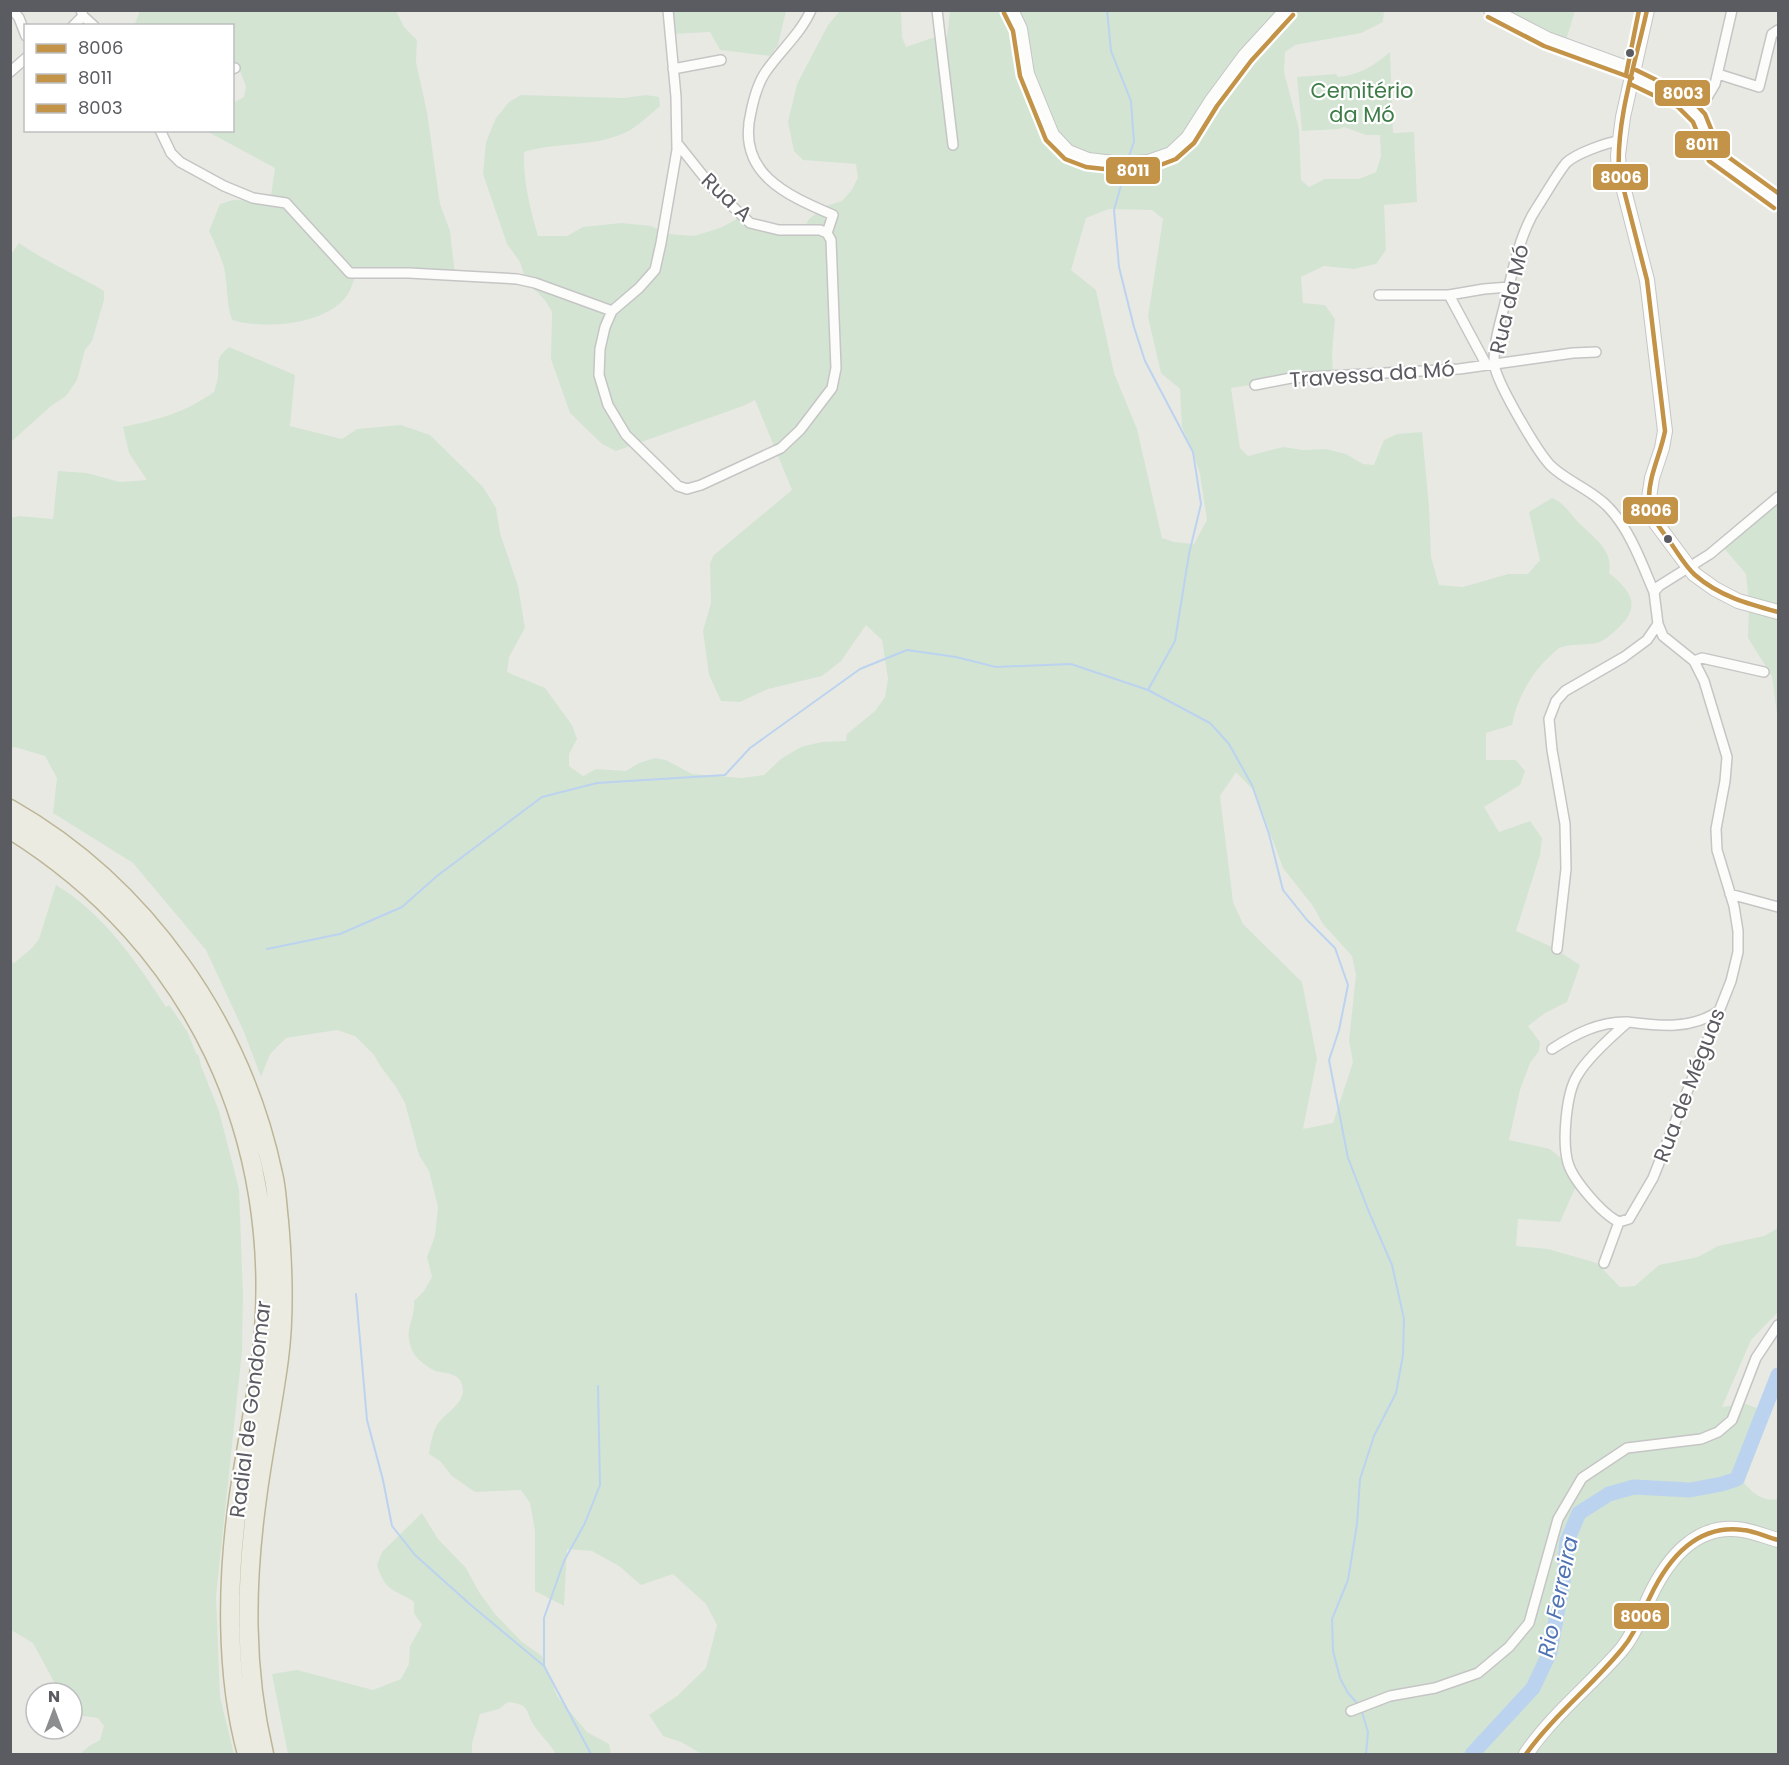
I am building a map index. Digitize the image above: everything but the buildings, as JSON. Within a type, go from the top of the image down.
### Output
[{"type":"highway","name":"Radial de Gondomar","points":[[10,809],[134,933],[172,980],[205,1034],[274,1176],[284,1291],[279,1357],[251,1551],[248,1611],[249,1663],[254,1713],[264,1755]]},
{"type":"highway","name":"Radial de Gondomar","points":[[10,830],[41,838],[110,881],[149,922],[185,971],[219,1024],[239,1064],[255,1136],[256,1180],[265,1250],[266,1290],[262,1353],[239,1495],[231,1563],[230,1634],[237,1705],[246,1755]]},
{"type":"street","points":[[13,10],[24,31]]},
{"type":"street","points":[[668,10],[676,141],[671,189],[655,270],[639,288],[612,311],[605,327],[600,349],[599,375],[608,405],[626,435],[678,486],[687,489],[701,485],[781,448],[800,430],[832,388],[836,368],[831,240],[827,233],[833,215],[783,192],[756,163],[748,143],[749,120],[756,91],[766,71],[811,10]]},
{"type":"street","points":[[937,10],[953,145]]},
{"type":"street","points":[[1011,10],[1020,29],[1027,74],[1052,135],[1068,152],[1088,160],[1122,164],[1148,162],[1171,154],[1188,138],[1245,56],[1287,10]]},
{"type":"street","points":[[1491,10],[1547,39],[1634,74],[1682,101],[1699,118],[1714,156],[1779,202]]},
{"type":"street","points":[[1647,10],[1623,117],[1619,171],[1647,280],[1665,431],[1649,498],[1653,519],[1689,569],[1715,589],[1738,601],[1779,612]]},
{"type":"street","points":[[1691,110],[1705,101],[1715,84],[1732,10]]},
{"type":"street","points":[[1718,74],[1759,87],[1772,34],[1779,30]]},
{"type":"street","points":[[10,72],[24,60]]},
{"type":"street","points":[[673,69],[721,60]]},
{"type":"street","points":[[161,132],[171,153],[180,162],[224,186],[263,200],[286,203],[350,273],[409,273],[517,279],[535,283],[612,311]]},
{"type":"street","name":"Rua A","points":[[676,141],[712,187],[750,223],[779,230],[820,230],[827,233]]},
{"type":"street","name":"Rua da Mó","points":[[1620,141],[1608,142],[1568,161],[1529,221],[1509,287],[1490,364],[1495,369],[1517,416],[1551,466],[1609,507],[1630,539],[1654,592],[1658,624]]},
{"type":"street","points":[[1379,295],[1449,294],[1484,288],[1509,287]]},
{"type":"street","points":[[1449,294],[1490,364]]},
{"type":"street","name":"Travessa da Mó","points":[[1255,386],[1291,378],[1459,369],[1596,352]]},
{"type":"street","points":[[1654,592],[1659,586],[1710,554],[1779,497]]},
{"type":"street","points":[[1658,624],[1663,636],[1694,661],[1702,658],[1764,672]]},
{"type":"street","points":[[1557,949],[1566,868],[1565,824],[1549,719],[1556,701],[1565,691],[1624,657],[1647,640],[1658,624]]},
{"type":"street","name":"Rua de Méguas","points":[[1604,1263],[1618,1222],[1629,1219],[1653,1178],[1731,981],[1738,952],[1738,931],[1717,850],[1716,829],[1725,781],[1726,758],[1704,681],[1694,661]]},
{"type":"street","points":[[1730,894],[1779,907]]},
{"type":"street","points":[[1552,1049],[1570,1038],[1613,1022],[1673,1026],[1692,1024],[1709,1018],[1719,1011]]},
{"type":"street","points":[[1618,1222],[1610,1218],[1598,1205],[1568,1164],[1567,1116],[1576,1076],[1628,1022]]},
{"type":"street","points":[[1352,1711],[1390,1696],[1435,1688],[1478,1673],[1509,1647],[1529,1623],[1558,1519],[1582,1478],[1627,1448],[1701,1438],[1718,1432],[1732,1420],[1756,1358],[1779,1325]]},
{"type":"street","points":[[1526,1755],[1555,1717],[1623,1648],[1670,1561],[1685,1545],[1699,1535],[1720,1528],[1743,1530],[1779,1540]]},
{"type":"green space","points":[[140,11],[396,11],[404,27],[417,40],[416,62],[427,112],[440,204],[450,231],[455,275],[426,269],[411,273],[355,277],[348,294],[326,313],[277,324],[261,325],[232,320],[224,267],[209,231],[220,204],[233,200],[267,201],[271,196],[275,168],[209,132],[234,132],[234,102],[244,97],[246,86],[240,71],[234,70],[234,24],[135,24]]},
{"type":"green space","points":[[670,11],[786,11],[778,45],[770,56],[720,50],[710,32],[672,34]]},
{"type":"green space","name":"Cemitério da Mó","points":[[840,11],[901,11],[902,37],[906,47],[932,38],[947,37],[950,11],[1384,11],[1383,22],[1361,33],[1295,45],[1285,52],[1284,72],[1299,129],[1301,180],[1309,187],[1325,179],[1359,179],[1376,172],[1381,156],[1380,135],[1366,135],[1344,127],[1302,131],[1297,77],[1336,74],[1338,77],[1353,74],[1372,66],[1390,52],[1393,133],[1414,132],[1417,202],[1384,205],[1386,250],[1376,264],[1354,269],[1324,266],[1301,277],[1303,303],[1325,305],[1335,319],[1333,373],[1315,371],[1291,373],[1274,381],[1231,388],[1240,448],[1248,456],[1283,447],[1303,450],[1326,449],[1346,454],[1363,464],[1374,465],[1384,440],[1397,434],[1422,432],[1431,557],[1439,585],[1463,587],[1508,574],[1528,574],[1540,560],[1529,512],[1552,498],[1564,506],[1601,545],[1608,557],[1609,573],[1629,594],[1631,608],[1629,615],[1615,631],[1600,642],[1564,646],[1558,649],[1542,664],[1530,680],[1517,706],[1512,725],[1486,733],[1486,760],[1516,760],[1525,771],[1520,785],[1484,807],[1499,832],[1530,821],[1542,838],[1540,855],[1516,931],[1550,946],[1580,965],[1567,1002],[1545,1013],[1528,1026],[1540,1042],[1539,1051],[1530,1063],[1520,1090],[1509,1140],[1550,1149],[1561,1158],[1576,1186],[1560,1222],[1518,1219],[1516,1246],[1548,1249],[1597,1263],[1620,1287],[1635,1286],[1659,1265],[1698,1257],[1718,1246],[1764,1236],[1778,1228],[1778,1312],[1751,1340],[1722,1407],[1746,1404],[1770,1413],[1744,1483],[1759,1496],[1778,1499],[1778,1754],[702,1754],[681,1742],[663,1736],[649,1715],[677,1696],[706,1668],[717,1625],[706,1604],[673,1574],[641,1585],[619,1566],[592,1551],[567,1549],[564,1606],[535,1591],[535,1531],[530,1503],[521,1490],[475,1492],[452,1476],[440,1461],[429,1454],[436,1427],[460,1401],[463,1390],[457,1377],[433,1370],[422,1362],[413,1353],[410,1342],[409,1330],[414,1301],[424,1291],[432,1277],[427,1257],[435,1236],[438,1207],[429,1171],[419,1155],[405,1103],[396,1087],[374,1055],[355,1036],[337,1030],[286,1038],[270,1054],[261,1077],[244,1032],[206,950],[133,863],[53,813],[57,778],[45,756],[15,747],[11,748],[11,518],[19,516],[53,519],[58,471],[87,473],[120,482],[147,480],[129,453],[123,427],[170,415],[214,392],[219,360],[229,347],[295,375],[290,426],[342,439],[357,429],[401,425],[430,435],[483,487],[496,508],[500,533],[518,586],[525,628],[509,657],[507,672],[545,688],[572,725],[577,739],[569,754],[569,766],[583,776],[596,769],[626,771],[639,763],[655,758],[666,760],[692,774],[742,778],[764,775],[782,758],[801,747],[821,742],[846,741],[847,734],[875,711],[885,697],[888,679],[882,640],[866,625],[841,661],[822,676],[768,689],[740,702],[721,701],[709,675],[703,631],[711,603],[710,563],[714,555],[792,490],[755,400],[616,451],[602,444],[570,413],[551,359],[552,312],[545,300],[526,281],[520,262],[507,244],[483,174],[486,142],[496,118],[509,102],[521,95],[624,98],[646,95],[659,97],[660,106],[627,132],[599,141],[524,152],[526,184],[538,236],[567,236],[583,227],[621,223],[651,226],[668,234],[694,236],[720,228],[739,218],[771,233],[800,235],[809,219],[826,206],[842,201],[858,178],[856,164],[803,160],[794,151],[788,122],[797,84],[828,25]],"holes":[[[1109,209],[1152,210],[1163,219],[1148,317],[1161,373],[1180,389],[1182,427],[1200,474],[1207,520],[1194,544],[1162,538],[1137,429],[1114,373],[1096,290],[1071,270],[1086,218]],[[1236,772],[1255,792],[1283,868],[1313,906],[1323,924],[1352,956],[1356,975],[1349,1041],[1353,1062],[1333,1123],[1303,1129],[1317,1059],[1302,982],[1243,924],[1233,902],[1220,796]]]},
{"type":"green space","points":[[1501,11],[1575,11],[1566,40],[1547,34]]},
{"type":"green space","points":[[19,243],[104,291],[104,300],[92,341],[85,350],[77,380],[66,396],[51,406],[11,442],[10,256]]},
{"type":"green space","points":[[1778,503],[1778,722],[1772,676],[1748,638],[1749,602],[1746,574],[1723,547]]},
{"type":"green space","points":[[56,885],[103,923],[131,956],[166,1007],[169,1005],[187,1031],[199,1056],[219,1111],[239,1189],[243,1295],[242,1351],[216,1596],[220,1697],[234,1754],[80,1754],[100,1740],[104,1726],[98,1718],[84,1716],[84,1681],[54,1681],[33,1643],[11,1630],[11,962],[14,963],[39,939]]},
{"type":"green space","points":[[422,1513],[438,1539],[466,1568],[479,1592],[495,1614],[522,1642],[542,1656],[557,1696],[587,1732],[609,1744],[611,1754],[556,1754],[535,1727],[525,1707],[508,1702],[499,1709],[480,1714],[472,1744],[472,1754],[288,1754],[272,1674],[297,1670],[373,1690],[401,1679],[409,1664],[410,1646],[422,1625],[414,1613],[414,1602],[392,1590],[386,1584],[377,1565],[382,1552]]},
{"type":"waterway","points":[[1107,10],[1111,51],[1131,101],[1134,142],[1129,156]]},
{"type":"waterway","points":[[1125,171],[1114,210],[1119,267],[1145,361],[1193,452],[1201,504],[1189,554],[1175,641],[1148,690],[1210,723],[1229,744],[1252,785],[1269,834],[1283,890],[1307,920],[1335,948],[1348,985],[1339,1030],[1329,1060],[1348,1158],[1392,1265],[1404,1319],[1403,1355],[1396,1393],[1374,1436],[1360,1479],[1357,1524],[1348,1580],[1332,1619],[1333,1651],[1340,1678],[1348,1693],[1357,1703]]},
{"type":"waterway","points":[[267,949],[340,934],[402,907],[437,876],[542,797],[597,783],[725,775],[750,748],[860,669],[907,650],[956,657],[996,667],[1071,664],[1148,690]]},
{"type":"waterway","points":[[356,1294],[367,1420],[392,1526],[415,1555],[544,1666],[591,1754]]},
{"type":"waterway","name":"Rio Ferreira","points":[[1472,1754],[1533,1688],[1550,1652],[1564,1576],[1567,1541],[1579,1513],[1609,1494],[1634,1487],[1690,1490],[1737,1479],[1778,1375]]},
{"type":"waterway","points":[[544,1665],[544,1618],[564,1561],[585,1523],[600,1485],[598,1386]]},
{"type":"waterway","points":[[1362,1712],[1368,1732],[1366,1754]]},
{"type":"transit line","name":"8003","points":[[1626,75],[1639,10]]},
{"type":"transit line","name":"8006","points":[[1647,10],[1624,111],[1619,171],[1647,280],[1665,431],[1651,481],[1649,504],[1659,527],[1695,575],[1724,594],[1778,612]]},
{"type":"transit line","name":"8011","points":[[1004,13],[1013,31],[1020,76],[1046,140],[1065,159],[1086,167],[1122,171],[1150,169],[1176,159],[1194,143],[1217,106],[1251,61],[1293,15]]},
{"type":"transit line","name":"8011","points":[[1488,17],[1544,46],[1632,78]]},
{"type":"transit line","name":"8003","points":[[1636,70],[1687,95],[1705,114],[1720,151],[1778,193]]},
{"type":"transit line","name":"8011","points":[[1630,84],[1678,107],[1693,122],[1709,161],[1774,208]]},
{"type":"transit line","name":"8006","points":[[1526,1754],[1549,1726],[1627,1643],[1657,1583],[1686,1547],[1712,1533],[1727,1530],[1747,1531],[1778,1540]]}]
